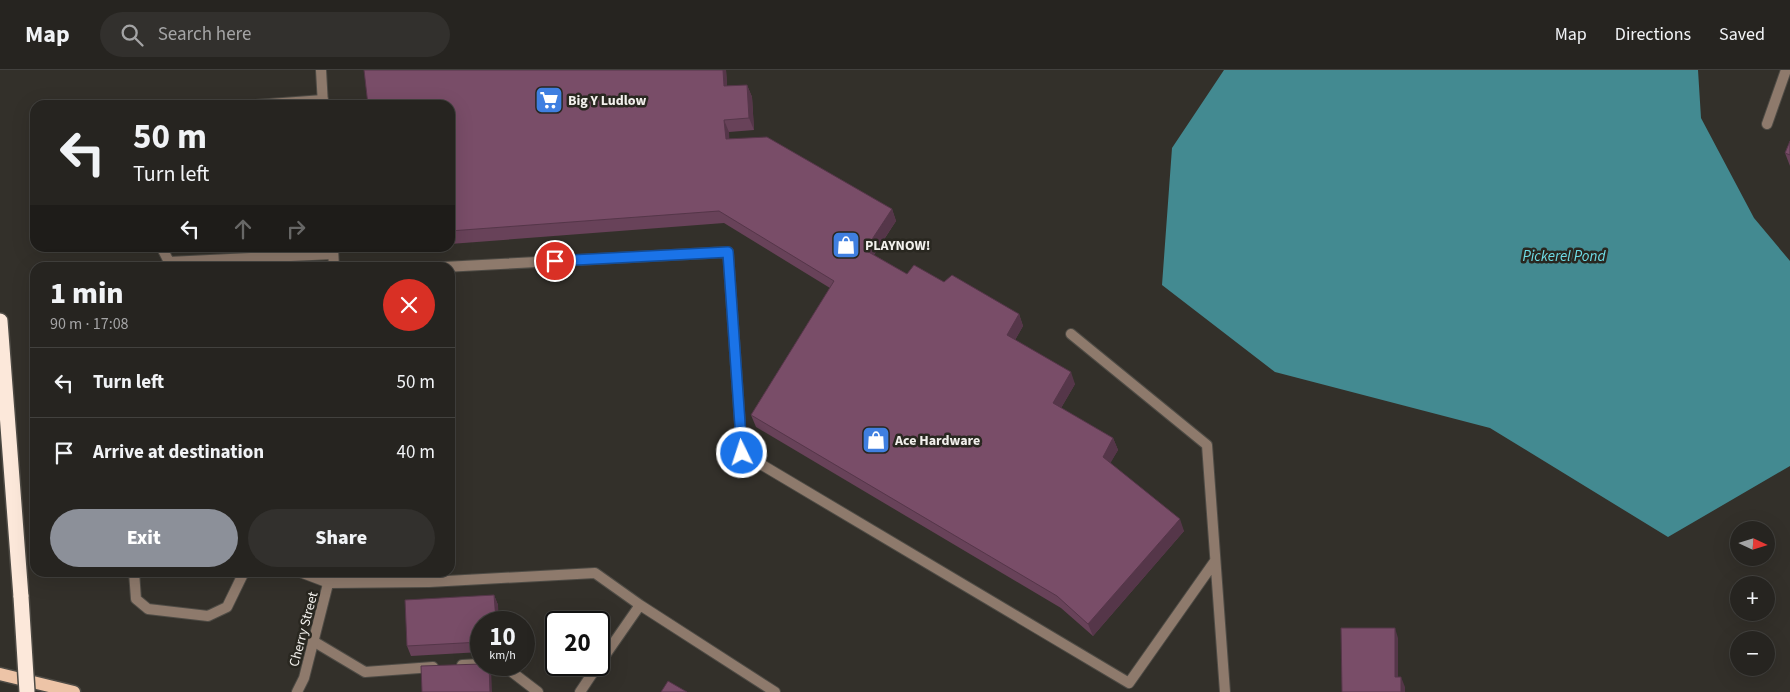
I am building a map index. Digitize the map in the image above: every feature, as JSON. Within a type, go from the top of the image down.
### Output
[{"type":"highway","points":[[0,321],[27,692]]},
{"type":"main road","points":[[0,674],[74,692]]},
{"type":"street","points":[[320,70],[323,100]]},
{"type":"street","points":[[1766,124],[1786,70]]},
{"type":"street","points":[[169,262],[318,252]]},
{"type":"street","points":[[455,266],[728,252],[742,453],[1129,684],[1215,561]]},
{"type":"street","points":[[1071,334],[1207,445],[1225,692]]},
{"type":"street","points":[[330,578],[429,582],[595,573],[640,605],[775,692]]},
{"type":"street","points":[[134,577],[136,599],[148,609],[208,616],[227,607],[242,577]]},
{"type":"street","name":"Cherry Street","points":[[297,692],[330,578]]},
{"type":"street","points":[[610,648],[640,605]]},
{"type":"street","points":[[313,641],[365,672],[470,665]]},
{"type":"street","points":[[517,676],[538,692]]},
{"type":"street","points":[[580,692],[591,676]]},
{"type":"water","name":"Pickerel Pond","points":[[1224,70],[1698,70],[1701,118],[1754,218],[1790,261],[1790,466],[1668,537],[1490,428],[1275,372],[1162,285],[1172,148]]},
{"type":"building","points":[[364,70],[723,70],[724,86],[747,85],[749,118],[724,120],[726,139],[767,137],[892,209],[865,250],[907,274],[914,265],[944,282],[952,275],[1019,314],[1007,335],[1071,372],[1053,403],[1113,438],[1103,457],[1180,519],[1088,624],[1057,596],[751,415],[834,281],[719,211],[455,231],[455,100],[367,100]]},
{"type":"building","points":[[1790,141],[1790,155],[1785,153]]},
{"type":"building","points":[[494,595],[495,611],[470,611],[470,643],[407,646],[405,600]]},
{"type":"building","points":[[1341,628],[1395,628],[1395,677],[1401,677],[1401,692],[1342,692]]},
{"type":"building","points":[[470,664],[470,676],[489,676],[490,692],[422,692],[421,666]]},
{"type":"building","points":[[668,681],[687,692],[661,692]]},
{"type":"place","name":"Big Y Ludlow","points":[[549,100]]},
{"type":"place","name":"PLAYNOW!","points":[[846,245]]},
{"type":"place","name":"Ace Hardware","points":[[876,440]]},
{"type":"route","points":[[555,261],[728,252],[742,453]]}]
